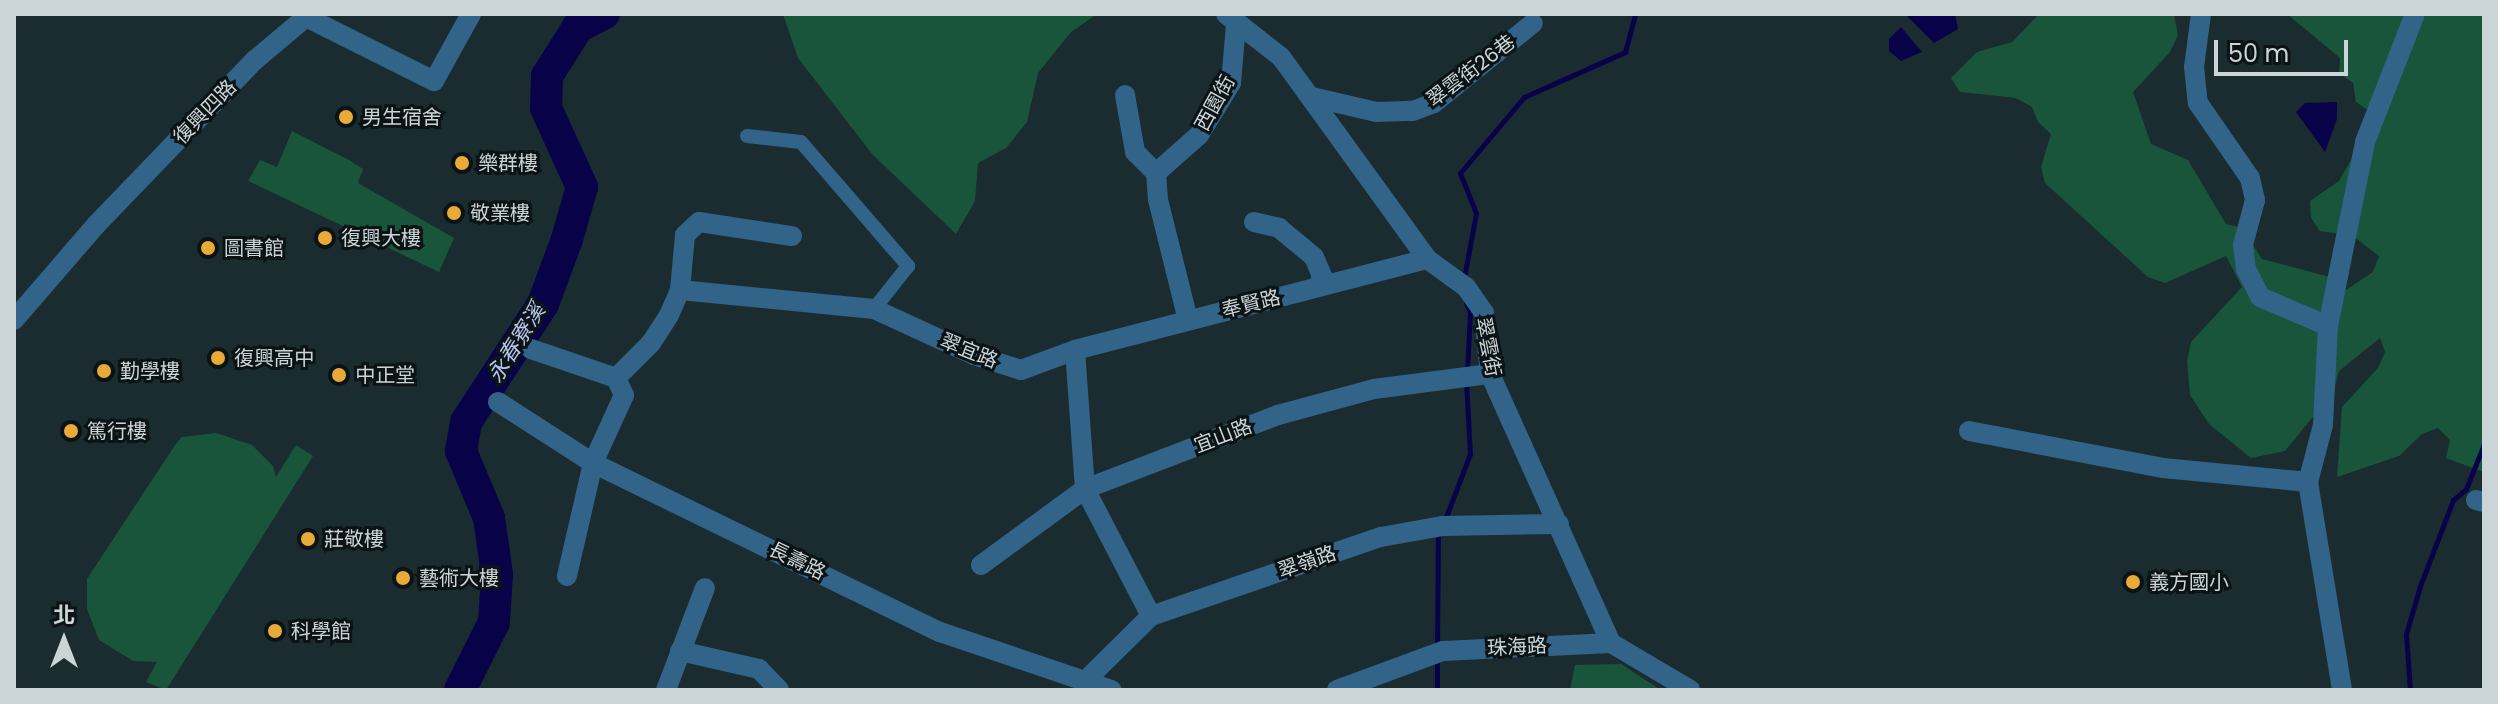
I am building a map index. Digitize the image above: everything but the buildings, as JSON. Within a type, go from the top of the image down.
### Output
[{"type":"street","name":"復興四路","points":[[14,320],[103,218],[255,60],[306,17],[434,81],[471,14]]},
{"type":"street","points":[[2201,14],[2194,67],[2198,103],[2250,178],[2255,200],[2243,245],[2246,269],[2260,297],[2328,326]]},
{"type":"street","points":[[2342,690],[2308,482],[2323,425],[2328,326],[2365,142],[2415,14]]},
{"type":"street","name":"翠雲街","points":[[1231,20],[1281,57],[1427,259],[1466,287],[1484,313],[1490,374],[1611,643]]},
{"type":"street","name":"西園街","points":[[1156,173],[1199,135],[1231,83],[1238,54],[1231,20]]},
{"type":"street","name":"翠雲街26巷","points":[[1312,97],[1376,112],[1413,111],[1434,103],[1533,23]]},
{"type":"street","points":[[1125,95],[1135,152],[1156,173],[1188,320]]},
{"type":"street","points":[[747,136],[801,142],[908,266],[874,309]]},
{"type":"street","points":[[616,378],[651,343],[680,290],[685,235],[699,222],[792,236]]},
{"type":"street","points":[[1254,222],[1279,228],[1314,257],[1322,276],[1319,286]]},
{"type":"street","name":"奉賢路","points":[[1075,350],[1427,259]]},
{"type":"street","name":"翠宜路","points":[[680,290],[874,309],[974,355],[1021,370],[1075,350]]},
{"type":"street","points":[[531,349],[616,378],[624,395],[593,463],[567,576]]},
{"type":"street","points":[[1075,350],[1085,489],[1151,616]]},
{"type":"street","name":"宜山路","points":[[981,565],[1085,489],[1278,415],[1374,389],[1490,374]]},
{"type":"street","name":"長壽路","points":[[498,402],[593,463],[940,632],[1111,690]]},
{"type":"street","points":[[1969,431],[2163,468],[2308,482]]},
{"type":"street","name":"翠嶺路","points":[[1086,680],[1151,616],[1381,537],[1443,526],[1559,524]]},
{"type":"street","points":[[666,690],[705,588]]},
{"type":"street","points":[[1611,643],[1690,690]]},
{"type":"street","name":"珠海路","points":[[1337,690],[1443,651],[1611,643]]},
{"type":"street","points":[[680,651],[759,669],[779,690]]},
{"type":"green space","points":[[783,14],[1097,14],[1071,32],[1038,73],[1027,122],[1006,148],[978,163],[975,201],[956,234],[872,154],[798,58]]},
{"type":"green space","points":[[2039,14],[2174,15],[2178,35],[2170,52],[2133,92],[2151,144],[2188,160],[2226,224],[2242,228],[2262,259],[2330,277],[2346,290],[2373,272],[2379,256],[2353,236],[2320,231],[2311,218],[2310,201],[2339,181],[2360,144],[2369,111],[2356,102],[2353,83],[2339,73],[2340,58],[2287,14],[2484,14],[2484,472],[2446,458],[2450,440],[2438,428],[2422,434],[2399,456],[2337,477],[2342,407],[2378,368],[2385,352],[2380,338],[2339,371],[2334,391],[2285,451],[2251,458],[2209,424],[2190,395],[2187,361],[2191,342],[2242,287],[2226,256],[2165,283],[2148,277],[2045,183],[2041,167],[2051,134],[2038,122],[2032,107],[2016,98],[1960,92],[1951,78],[1977,52],[2012,42]]},
{"type":"green space","points":[[292,131],[363,169],[358,183],[454,238],[439,272],[248,181],[260,160],[277,167]]},
{"type":"green space","points":[[216,433],[252,445],[273,466],[276,477],[296,445],[313,456],[166,690],[146,682],[157,662],[133,661],[99,640],[87,609],[87,579],[182,437]]},
{"type":"green space","points":[[1621,664],[1661,690],[1570,690],[1575,665]]},
{"type":"shaded area","points":[[1905,14],[1955,14],[1958,29],[1934,43]]},
{"type":"shaded area","points":[[1901,27],[1922,52],[1901,61],[1889,51],[1889,39]]},
{"type":"shaded area","points":[[2337,102],[2337,119],[2325,152],[2296,112],[2305,103]]},
{"type":"waterway","name":"永春寮溪","points":[[460,690],[494,622],[497,574],[489,518],[461,451],[466,422],[543,304],[567,239],[582,187],[546,108],[547,76],[578,27],[604,14]]},
{"type":"waterway","points":[[1464,278],[1476,213],[1460,173],[1524,97],[1625,52],[1635,14]]},
{"type":"waterway","points":[[1466,303],[1470,312],[1467,371]]},
{"type":"waterway","points":[[1444,522],[1470,454],[1466,381]]},
{"type":"waterway","points":[[2410,690],[2406,634],[2420,586],[2453,500],[2466,489],[2484,444]]},
{"type":"waterway","points":[[1437,647],[1438,534]]},
{"type":"waterway","points":[[1437,657],[1437,690]]},
{"type":"place","name":"男生宿舍","points":[[346,117]]},
{"type":"place","name":"樂群樓","points":[[462,163]]},
{"type":"place","name":"敬業樓","points":[[454,213]]},
{"type":"place","name":"復興大樓","points":[[325,238]]},
{"type":"place","name":"圖書館","points":[[208,248]]},
{"type":"place","name":"復興高中","points":[[218,358]]},
{"type":"place","name":"勤學樓","points":[[104,371]]},
{"type":"place","name":"中正堂","points":[[339,375]]},
{"type":"place","name":"篤行樓","points":[[71,431]]},
{"type":"place","name":"莊敬樓","points":[[308,539]]},
{"type":"place","name":"藝術大樓","points":[[403,578]]},
{"type":"place","name":"義方國小","points":[[2133,582]]},
{"type":"place","name":"科學館","points":[[275,631]]}]
